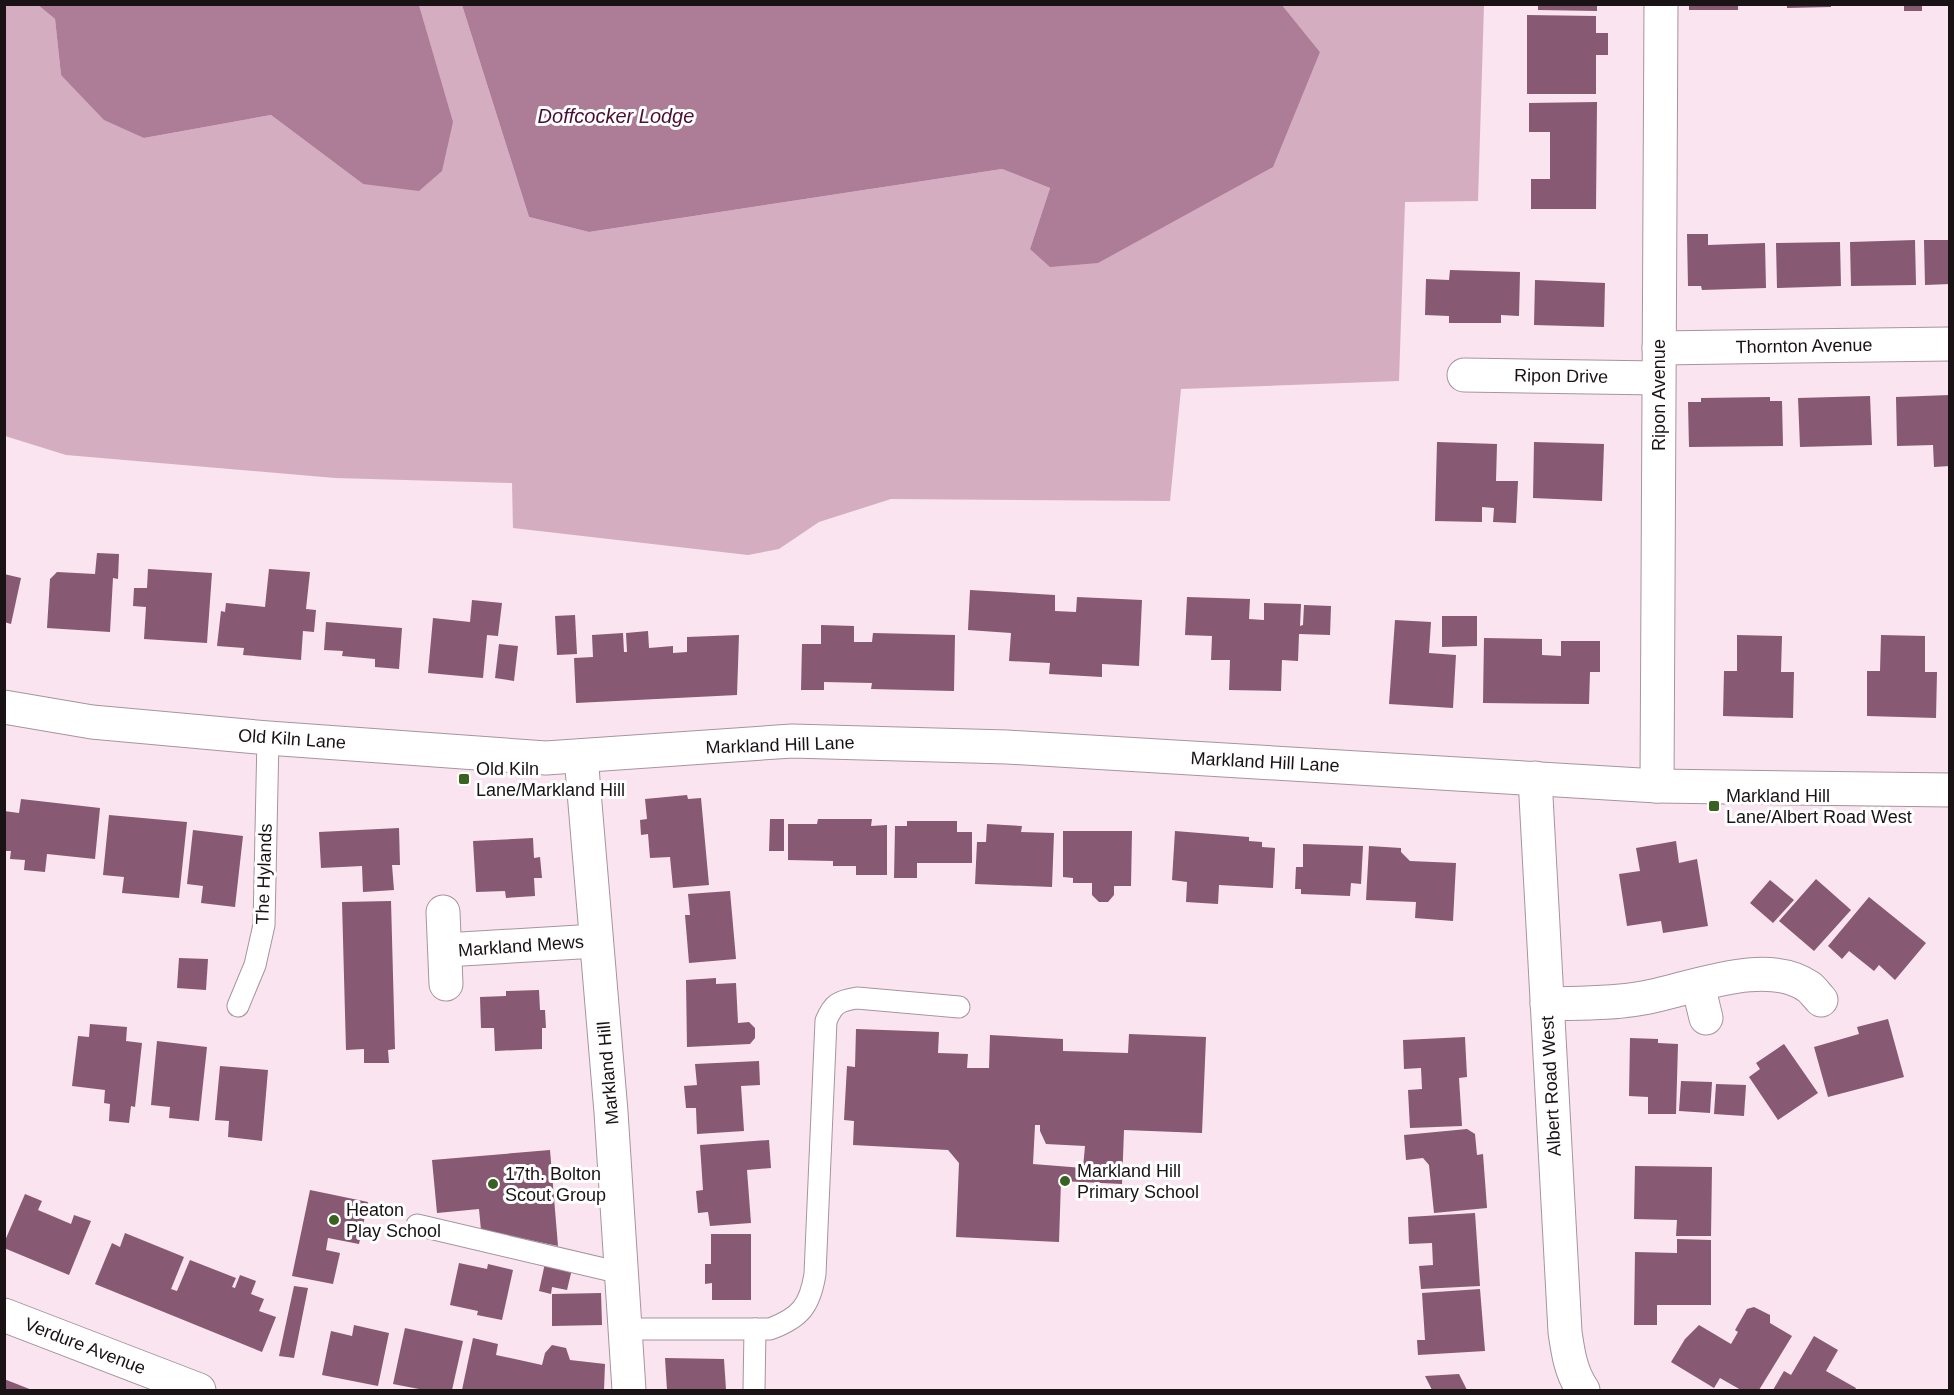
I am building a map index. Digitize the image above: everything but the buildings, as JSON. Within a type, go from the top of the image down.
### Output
[{"type":"street","name":"Ripon Avenue","points":[[1657,786],[1661,4]]},
{"type":"street","name":"Thornton Avenue","points":[[1659,363],[1950,344]]},
{"type":"street","name":"Ripon Drive","points":[[1464,375],[1659,363]]},
{"type":"street","name":"Old Kiln Lane","points":[[4,706],[92,722],[268,738],[546,758],[581,756]]},
{"type":"street","name":"Markland Hill Lane","points":[[581,756],[792,741],[826,741],[1007,747],[1657,786],[1950,790]]},
{"type":"street","name":"Markland Hill","points":[[581,756],[611,1112],[629,1390]]},
{"type":"street","name":"Albert Road West","points":[[1535,778],[1565,1332],[1568,1356],[1576,1381],[1583,1390]]},
{"type":"street","name":"Markland Mews","points":[[443,912],[446,984]]},
{"type":"street","name":"Markland Mews","points":[[445,951],[596,941]]},
{"type":"street","points":[[1547,1005],[1626,1001],[1726,978],[1755,974],[1794,980],[1809,987],[1821,1000]]},
{"type":"street","points":[[1698,985],[1706,1018]]},
{"type":"street","name":"Verdure Avenue","points":[[4,1315],[199,1390]]},
{"type":"lane","name":"The Hylands","points":[[238,1006],[255,965],[264,925],[268,738]]},
{"type":"lane","points":[[624,1329],[770,1329],[788,1322],[803,1310],[812,1294],[815,1274],[826,1021],[832,1008],[842,1001],[856,998],[959,1007]]},
{"type":"lane","points":[[417,1225],[621,1273]]},
{"type":"lane","points":[[754,1390],[755,1329]]},
{"type":"shaded area","points":[[5,5],[38,5],[55,19],[61,75],[144,138],[271,115],[363,184],[452,122],[419,5],[462,5],[529,217],[589,232],[1002,169],[1050,188],[1030,249],[1320,52],[1282,5],[1484,5],[1478,201],[1405,202],[1399,381],[1181,389],[1170,501],[891,499],[819,522],[779,549],[748,555],[513,528],[512,483],[335,478],[66,455],[5,436]]},
{"type":"water","points":[[38,5],[419,5],[453,122],[442,171],[419,191],[363,184],[271,115],[144,138],[104,120],[61,75],[55,19]]},
{"type":"water","name":"Doffcocker Lodge","points":[[462,5],[1282,5],[1320,52],[1273,167],[1098,263],[1050,267],[1030,249],[1050,188],[1002,169],[589,232],[529,217]]},
{"type":"place","name":"Old Kiln Lane/Markland Hill","points":[[464,779]]},
{"type":"place","name":"Markland Hill Lane/Albert Road West","points":[[1714,806]]},
{"type":"place","name":"Markland Hill Primary School","points":[[1065,1181]]},
{"type":"place","name":"17th. Bolton Scout Group","points":[[493,1184]]},
{"type":"place","name":"Heaton Play School","points":[[334,1220]]}]
